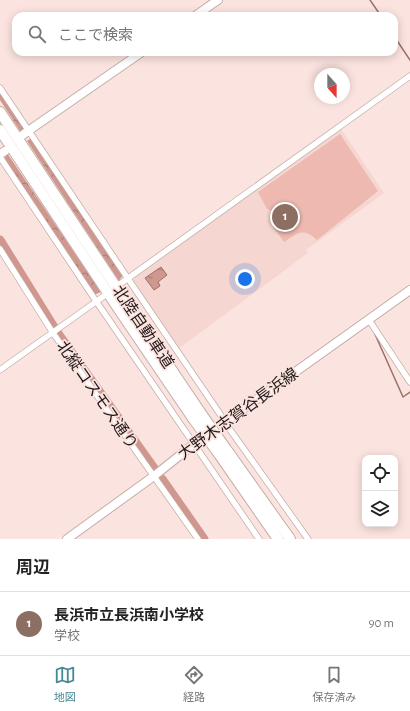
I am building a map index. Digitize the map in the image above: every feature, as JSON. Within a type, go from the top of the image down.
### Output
[{"type":"highway","name":"北陸自動車道","points":[[0,112],[278,539]]},
{"type":"highway","name":"北陸自動車道","points":[[0,130],[120,311],[196,414]]},
{"type":"highway","name":"北陸自動車道","points":[[222,452],[290,539]]},
{"type":"main road","points":[[201,12],[218,0]]},
{"type":"main road","points":[[20,137],[136,56]]},
{"type":"main road","name":"大野木志賀谷長浜線","points":[[67,539],[154,476],[194,444],[410,290]]},
{"type":"street","points":[[120,284],[410,76]]},
{"type":"street","points":[[0,88],[225,422],[308,539]]},
{"type":"street","points":[[2,154],[96,301],[259,539]]},
{"type":"street","name":"北縦コスモス通り","points":[[0,249],[198,539]]},
{"type":"street","points":[[0,370],[104,296]]},
{"type":"street","points":[[368,320],[410,382]]},
{"type":"shaded area","points":[[341,129],[384,193],[306,250],[308,253],[178,349],[134,281],[134,277]]},
{"type":"shaded area","points":[[340,134],[378,191],[317,240],[308,234],[300,233],[284,242],[274,228],[276,219],[273,212],[267,209],[258,192]]},
{"type":"green space","points":[[0,87],[25,130],[22,134],[0,100]]},
{"type":"green space","points":[[31,138],[123,275],[119,281],[27,141]]},
{"type":"green space","points":[[7,153],[101,292],[94,295],[4,160]]},
{"type":"water","points":[[161,267],[167,275],[158,282],[160,286],[154,290],[145,278]]},
{"type":"waterway","points":[[370,0],[378,12]]},
{"type":"waterway","points":[[398,42],[410,60]]},
{"type":"waterway","points":[[0,240],[57,332],[154,468]]},
{"type":"waterway","points":[[374,332],[403,397],[410,392]]},
{"type":"waterway","points":[[162,479],[204,539]]},
{"type":"place","name":"長浜市立長浜南小学校","points":[[285,217]]}]
